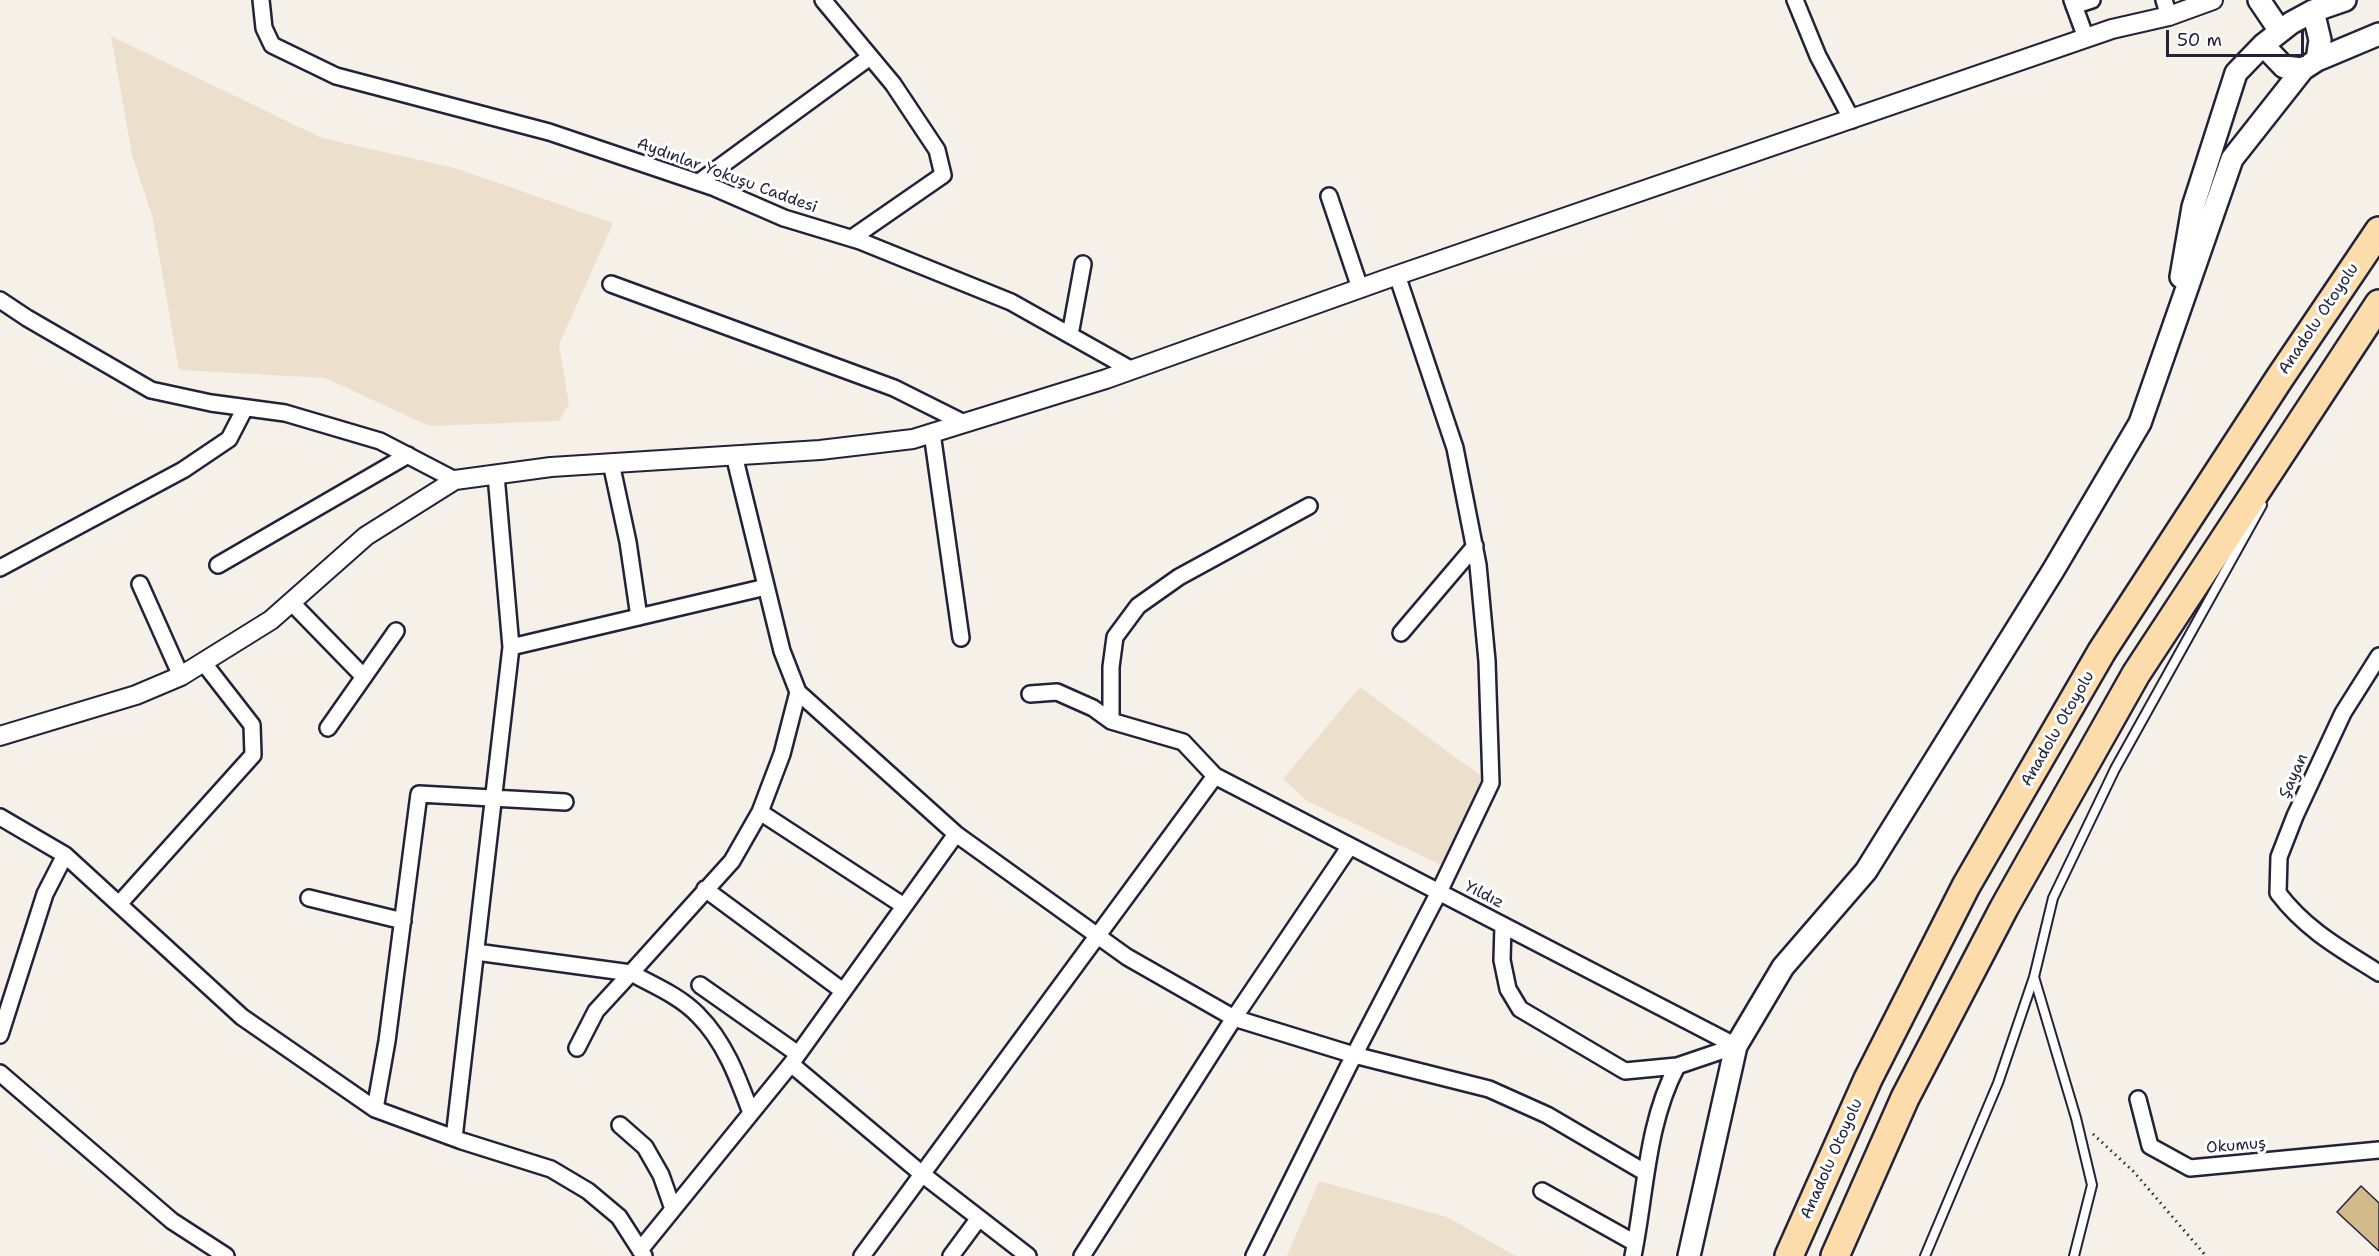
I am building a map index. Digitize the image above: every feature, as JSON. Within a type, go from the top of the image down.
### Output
[{"type":"highway","name":"Anadolu Otoyolu","points":[[1789,1256],[1868,1079],[1972,876],[2102,651],[2279,379],[2379,231]]},
{"type":"highway","points":[[1835,1256],[1905,1098],[2004,908],[2136,674],[2314,399],[2379,304]]},
{"type":"main road","points":[[2259,0],[2280,31]]},
{"type":"main road","points":[[2169,343],[2193,207],[2236,73],[2280,31],[2313,11],[2346,0]]},
{"type":"main road","points":[[1689,1256],[1736,1047],[1783,967],[1866,871],[2054,569],[2140,423],[2232,159],[2310,64],[2320,40],[2313,11]]},
{"type":"main road","points":[[2263,45],[2270,55],[2284,67],[2310,64],[2379,34]]},
{"type":"street","name":"Aydınlar Yokuşu Caddesi","points":[[261,0],[264,28],[272,45],[336,76],[549,132],[699,182],[784,219],[852,238],[1011,302],[1132,370]]},
{"type":"street","points":[[823,0],[892,84],[938,150],[943,175],[852,238]]},
{"type":"street","points":[[1795,0],[1818,56],[1852,120]]},
{"type":"street","points":[[2086,38],[2073,3],[2092,0]]},
{"type":"street","points":[[0,736],[136,695],[181,676],[271,620],[366,536],[455,480],[610,463],[820,450],[913,439],[1132,370],[1397,275],[1852,120],[2167,8],[2213,0]]},
{"type":"street","points":[[699,182],[870,57]]},
{"type":"street","points":[[1329,196],[1360,288]]},
{"type":"street","points":[[1070,334],[1083,264]]},
{"type":"street","points":[[1254,1256],[1354,1055],[1439,892],[1491,783],[1487,661],[1475,546],[1455,448],[1397,275]]},
{"type":"street","points":[[610,284],[894,388],[964,423]]},
{"type":"street","points":[[0,300],[151,390],[244,408],[285,413],[370,438],[455,480]]},
{"type":"street","points":[[0,568],[183,470],[229,439],[244,408]]},
{"type":"street","points":[[932,433],[961,638]]},
{"type":"street","points":[[218,565],[408,455]]},
{"type":"street","points":[[734,455],[782,651],[798,692],[956,834],[1127,957],[1234,1018],[1354,1055],[1489,1089],[1547,1116],[1646,1173]]},
{"type":"street","points":[[610,463],[628,542],[639,617]]},
{"type":"street","points":[[454,1138],[511,646],[496,475]]},
{"type":"street","points":[[1111,721],[1111,667],[1115,637],[1138,606],[1179,578],[1309,506]]},
{"type":"street","points":[[1401,633],[1475,546]]},
{"type":"street","points":[[140,584],[181,676]]},
{"type":"street","points":[[511,646],[766,587]]},
{"type":"street","points":[[291,602],[364,677]]},
{"type":"street","points":[[328,728],[396,631]]},
{"type":"street","name":"Şayan","points":[[2379,656],[2343,712],[2295,816],[2280,857],[2278,893],[2296,916],[2323,938],[2379,973]]},
{"type":"street","points":[[119,904],[253,754],[252,725],[203,662]]},
{"type":"street","points":[[577,1048],[596,1011],[732,861],[760,812],[782,754],[798,692]]},
{"type":"street","name":"Yıldız","points":[[1030,694],[1057,692],[1093,708],[1111,721],[1183,742],[1215,776],[1736,1047]]},
{"type":"street","points":[[862,1256],[1215,776]]},
{"type":"street","points":[[375,1109],[387,1041],[419,794],[565,802]]},
{"type":"street","points":[[760,812],[904,906]]},
{"type":"street","points":[[0,817],[65,855],[243,1017],[375,1109],[454,1138],[551,1169],[588,1191],[619,1217],[642,1253],[673,1209],[794,1059],[956,834]]},
{"type":"street","points":[[1082,1256],[1234,1018],[1350,846]]},
{"type":"street","points":[[0,1035],[45,894],[65,855]]},
{"type":"street","points":[[705,889],[843,991]]},
{"type":"street","points":[[309,898],[403,921]]},
{"type":"street","points":[[1503,925],[1502,960],[1508,989],[1520,1009],[1625,1071],[1677,1066],[1736,1047]]},
{"type":"street","points":[[476,952],[631,973],[669,993],[698,1014],[722,1045],[739,1079],[751,1113]]},
{"type":"street","points":[[700,985],[794,1059],[922,1174],[1028,1256]]},
{"type":"street","points":[[1542,1191],[1634,1250],[1651,1141],[1663,1097],[1677,1066]]},
{"type":"street","points":[[0,1073],[172,1221],[226,1256]]},
{"type":"street","name":"Okumuş","points":[[2138,1099],[2150,1146],[2190,1168],[2379,1150]]},
{"type":"street","points":[[620,1125],[645,1147],[661,1175],[673,1209]]},
{"type":"street","points":[[951,1256],[979,1218]]},
{"type":"lane","points":[[2274,481],[2314,399]]},
{"type":"lane","points":[[1925,1256],[1998,1083],[2034,977],[2053,897],[2115,769],[2264,501]]},
{"type":"lane","points":[[2034,977],[2076,1118],[2092,1185],[2074,1256]]},
{"type":"path","points":[[2076,1118],[2134,1172],[2206,1256]]},
{"type":"shaded area","points":[[111,36],[322,138],[455,168],[613,223],[559,345],[569,404],[559,421],[429,426],[325,378],[179,370],[152,215],[132,155]]},
{"type":"shaded area","points":[[1360,687],[1485,779],[1441,865],[1307,801],[1283,779]]},
{"type":"shaded area","points":[[1319,1181],[1447,1217],[1516,1256],[1287,1256]]},
{"type":"building","points":[[2361,1186],[2379,1203],[2379,1251],[2337,1212]]}]
